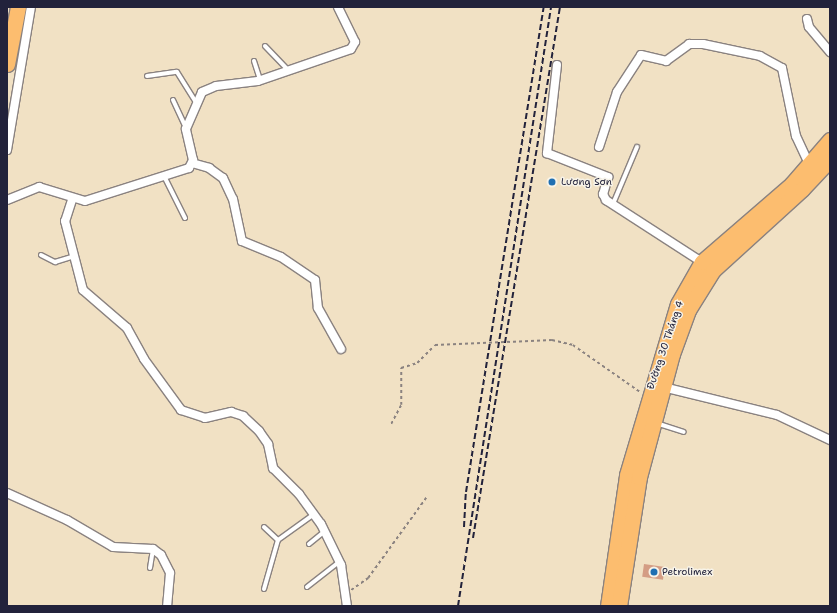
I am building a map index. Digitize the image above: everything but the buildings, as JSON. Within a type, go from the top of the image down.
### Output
[{"type":"highway","points":[[7,64],[18,7]]},
{"type":"highway","name":"Đường 30 Tháng 4","points":[[619,606],[615,588],[627,475],[648,398],[678,304],[708,266],[810,167],[830,140]]},
{"type":"highway","name":"Đường 30 Tháng 4","points":[[608,606],[615,588],[639,477],[662,387],[688,310],[708,266],[802,190],[830,159]]},
{"type":"street","points":[[7,150],[31,7]]},
{"type":"street","points":[[7,200],[39,187],[72,200],[85,201],[189,168],[192,163],[186,129],[196,102],[208,88],[260,80],[354,46],[338,7]]},
{"type":"street","points":[[806,19],[808,27],[830,52]]},
{"type":"street","points":[[600,147],[617,92],[641,54],[666,61],[688,44],[703,44],[760,56],[776,62],[782,68],[796,136],[810,167]]},
{"type":"street","points":[[557,65],[547,153],[608,177],[603,197],[708,266]]},
{"type":"street","points":[[192,163],[210,168],[223,178],[233,199],[242,241],[281,257],[315,280],[318,308],[341,349]]},
{"type":"street","points":[[72,200],[65,221],[83,290],[127,328],[144,359],[181,410],[205,418],[231,412],[253,424],[268,444],[273,468],[314,514],[325,532],[339,562],[347,606]]},
{"type":"street","points":[[662,387],[777,415],[830,440]]},
{"type":"street","points":[[7,493],[67,520],[112,547],[153,549],[161,555],[170,573],[167,606]]},
{"type":"lane","points":[[265,46],[287,69]]},
{"type":"lane","points":[[254,61],[260,80]]},
{"type":"lane","points":[[147,76],[177,72],[196,102]]},
{"type":"lane","points":[[173,100],[186,129]]},
{"type":"lane","points":[[613,204],[636,147]]},
{"type":"lane","points":[[164,176],[185,218]]},
{"type":"lane","points":[[41,255],[55,262],[75,256]]},
{"type":"lane","points":[[654,422],[684,432]]},
{"type":"lane","points":[[264,589],[278,540],[314,514]]},
{"type":"lane","points":[[264,528],[278,540]]},
{"type":"lane","points":[[309,544],[325,532]]},
{"type":"lane","points":[[150,568],[153,549]]},
{"type":"lane","points":[[307,587],[339,562]]},
{"type":"path","points":[[391,424],[401,405],[401,368],[417,363],[435,345],[552,340],[573,345],[648,398]]},
{"type":"path","points":[[344,592],[356,589],[368,578],[426,498]]},
{"type":"railway","points":[[464,527],[466,492],[544,7]]},
{"type":"railway","points":[[458,606],[551,7]]},
{"type":"railway","points":[[473,538],[560,7]]},
{"type":"place","name":"Lương Sơn","points":[[552,182]]},
{"type":"place","name":"Petrolimex","points":[[654,572]]}]
